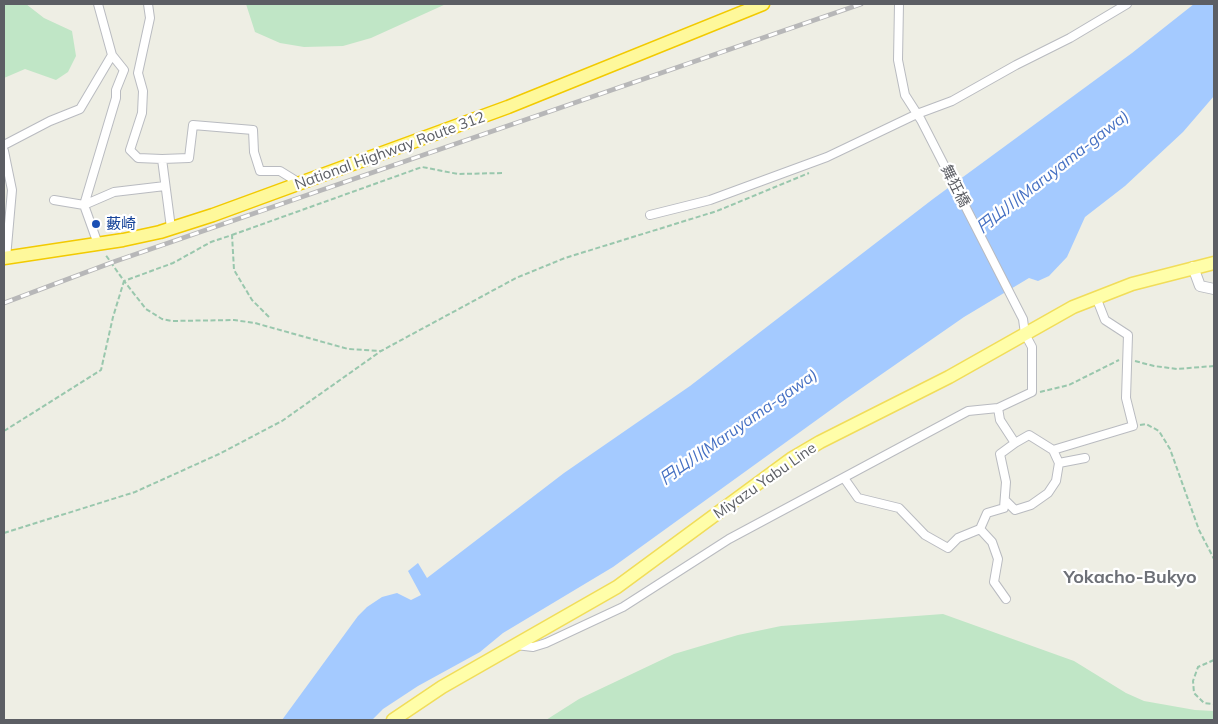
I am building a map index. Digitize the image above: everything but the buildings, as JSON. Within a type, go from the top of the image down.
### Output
[{"type":"highway","name":"National Highway Route 312","points":[[5,258],[98,244],[171,228],[301,184],[508,107],[763,4]]},
{"type":"main road","name":"Miyazu Yabu Line","points":[[393,720],[442,687],[617,587],[798,455],[849,426],[949,377],[1073,307],[1132,284],[1214,263]]},
{"type":"street","points":[[98,4],[112,55],[124,70],[116,90],[116,98],[84,206],[98,244]]},
{"type":"street","points":[[148,4],[150,18],[138,73],[143,91],[142,113],[130,150],[138,158],[189,158],[193,125],[253,130],[254,152],[260,172],[280,171],[301,184]]},
{"type":"street","name":"舞狂橋","points":[[899,4],[898,60],[905,95],[919,117],[1024,319],[1024,334],[1032,347],[1032,392],[998,408]]},
{"type":"street","points":[[650,215],[710,200],[769,179],[827,157],[919,117],[1070,38],[1128,4]]},
{"type":"street","points":[[4,145],[50,121],[80,109],[112,55]]},
{"type":"street","points":[[4,151],[12,190],[5,258]]},
{"type":"street","points":[[162,159],[171,228]]},
{"type":"street","points":[[54,200],[84,206],[114,192],[165,186]]},
{"type":"street","points":[[1193,267],[1200,286],[1214,289]]},
{"type":"street","points":[[1052,450],[1132,426],[1126,398],[1128,335],[1105,320],[1096,298]]},
{"type":"street","points":[[515,645],[533,646],[546,643],[623,607],[729,539],[968,411],[998,408],[1000,420],[1015,443]]},
{"type":"street","points":[[844,478],[858,498],[899,508],[925,535],[948,548],[958,538],[980,529],[987,513],[1004,508],[1006,482],[1000,454],[1029,435],[1052,450],[1059,463],[1056,481],[1048,493],[1030,505],[1016,510],[1005,500]]},
{"type":"street","points":[[1059,463],[1085,458]]},
{"type":"street","points":[[980,529],[992,542],[998,559],[994,582],[1006,599]]},
{"type":"path","points":[[124,281],[172,263],[211,242],[422,167],[458,174],[503,173]]},
{"type":"path","points":[[4,533],[135,492],[219,454],[282,422],[381,351],[516,278],[564,258],[717,211],[810,173]]},
{"type":"path","points":[[232,235],[234,270],[252,300],[269,317]]},
{"type":"path","points":[[98,244],[146,309],[162,319],[172,321],[234,320],[255,323],[348,349],[381,351]]},
{"type":"path","points":[[4,431],[101,370],[124,281]]},
{"type":"path","points":[[1132,426],[1146,424],[1159,431],[1170,449],[1199,530],[1214,559]]},
{"type":"path","points":[[1214,660],[1198,667],[1193,681],[1194,693],[1204,703],[1214,704]]},
{"type":"green space","points":[[4,4],[26,4],[44,18],[72,31],[76,56],[68,72],[56,80],[25,69],[4,78]]},
{"type":"green space","points":[[246,4],[446,4],[371,38],[343,46],[304,47],[280,43],[255,32]]},
{"type":"green space","points":[[943,614],[1074,661],[1126,693],[1144,701],[1195,710],[1214,711],[1214,720],[546,720],[579,699],[674,654],[738,635],[781,626]]},
{"type":"water","name":"円山川(Maruyama-gawa)","points":[[1194,4],[1214,4],[1214,96],[1183,132],[1125,186],[1085,217],[1067,257],[1049,276],[1038,281],[1029,278],[964,317],[843,401],[613,567],[503,633],[480,652],[418,686],[383,709],[372,720],[282,720],[358,616],[367,607],[382,597],[397,593],[411,600],[421,595],[408,571],[418,563],[427,578],[564,473],[690,386],[933,199],[1132,53]]},
{"type":"railway","points":[[4,303],[116,261],[861,4]]},
{"type":"place","name":"藪崎","points":[[96,224]]},
{"type":"district","name":"Yokacho-Bukyo","points":[[1130,578]]}]
